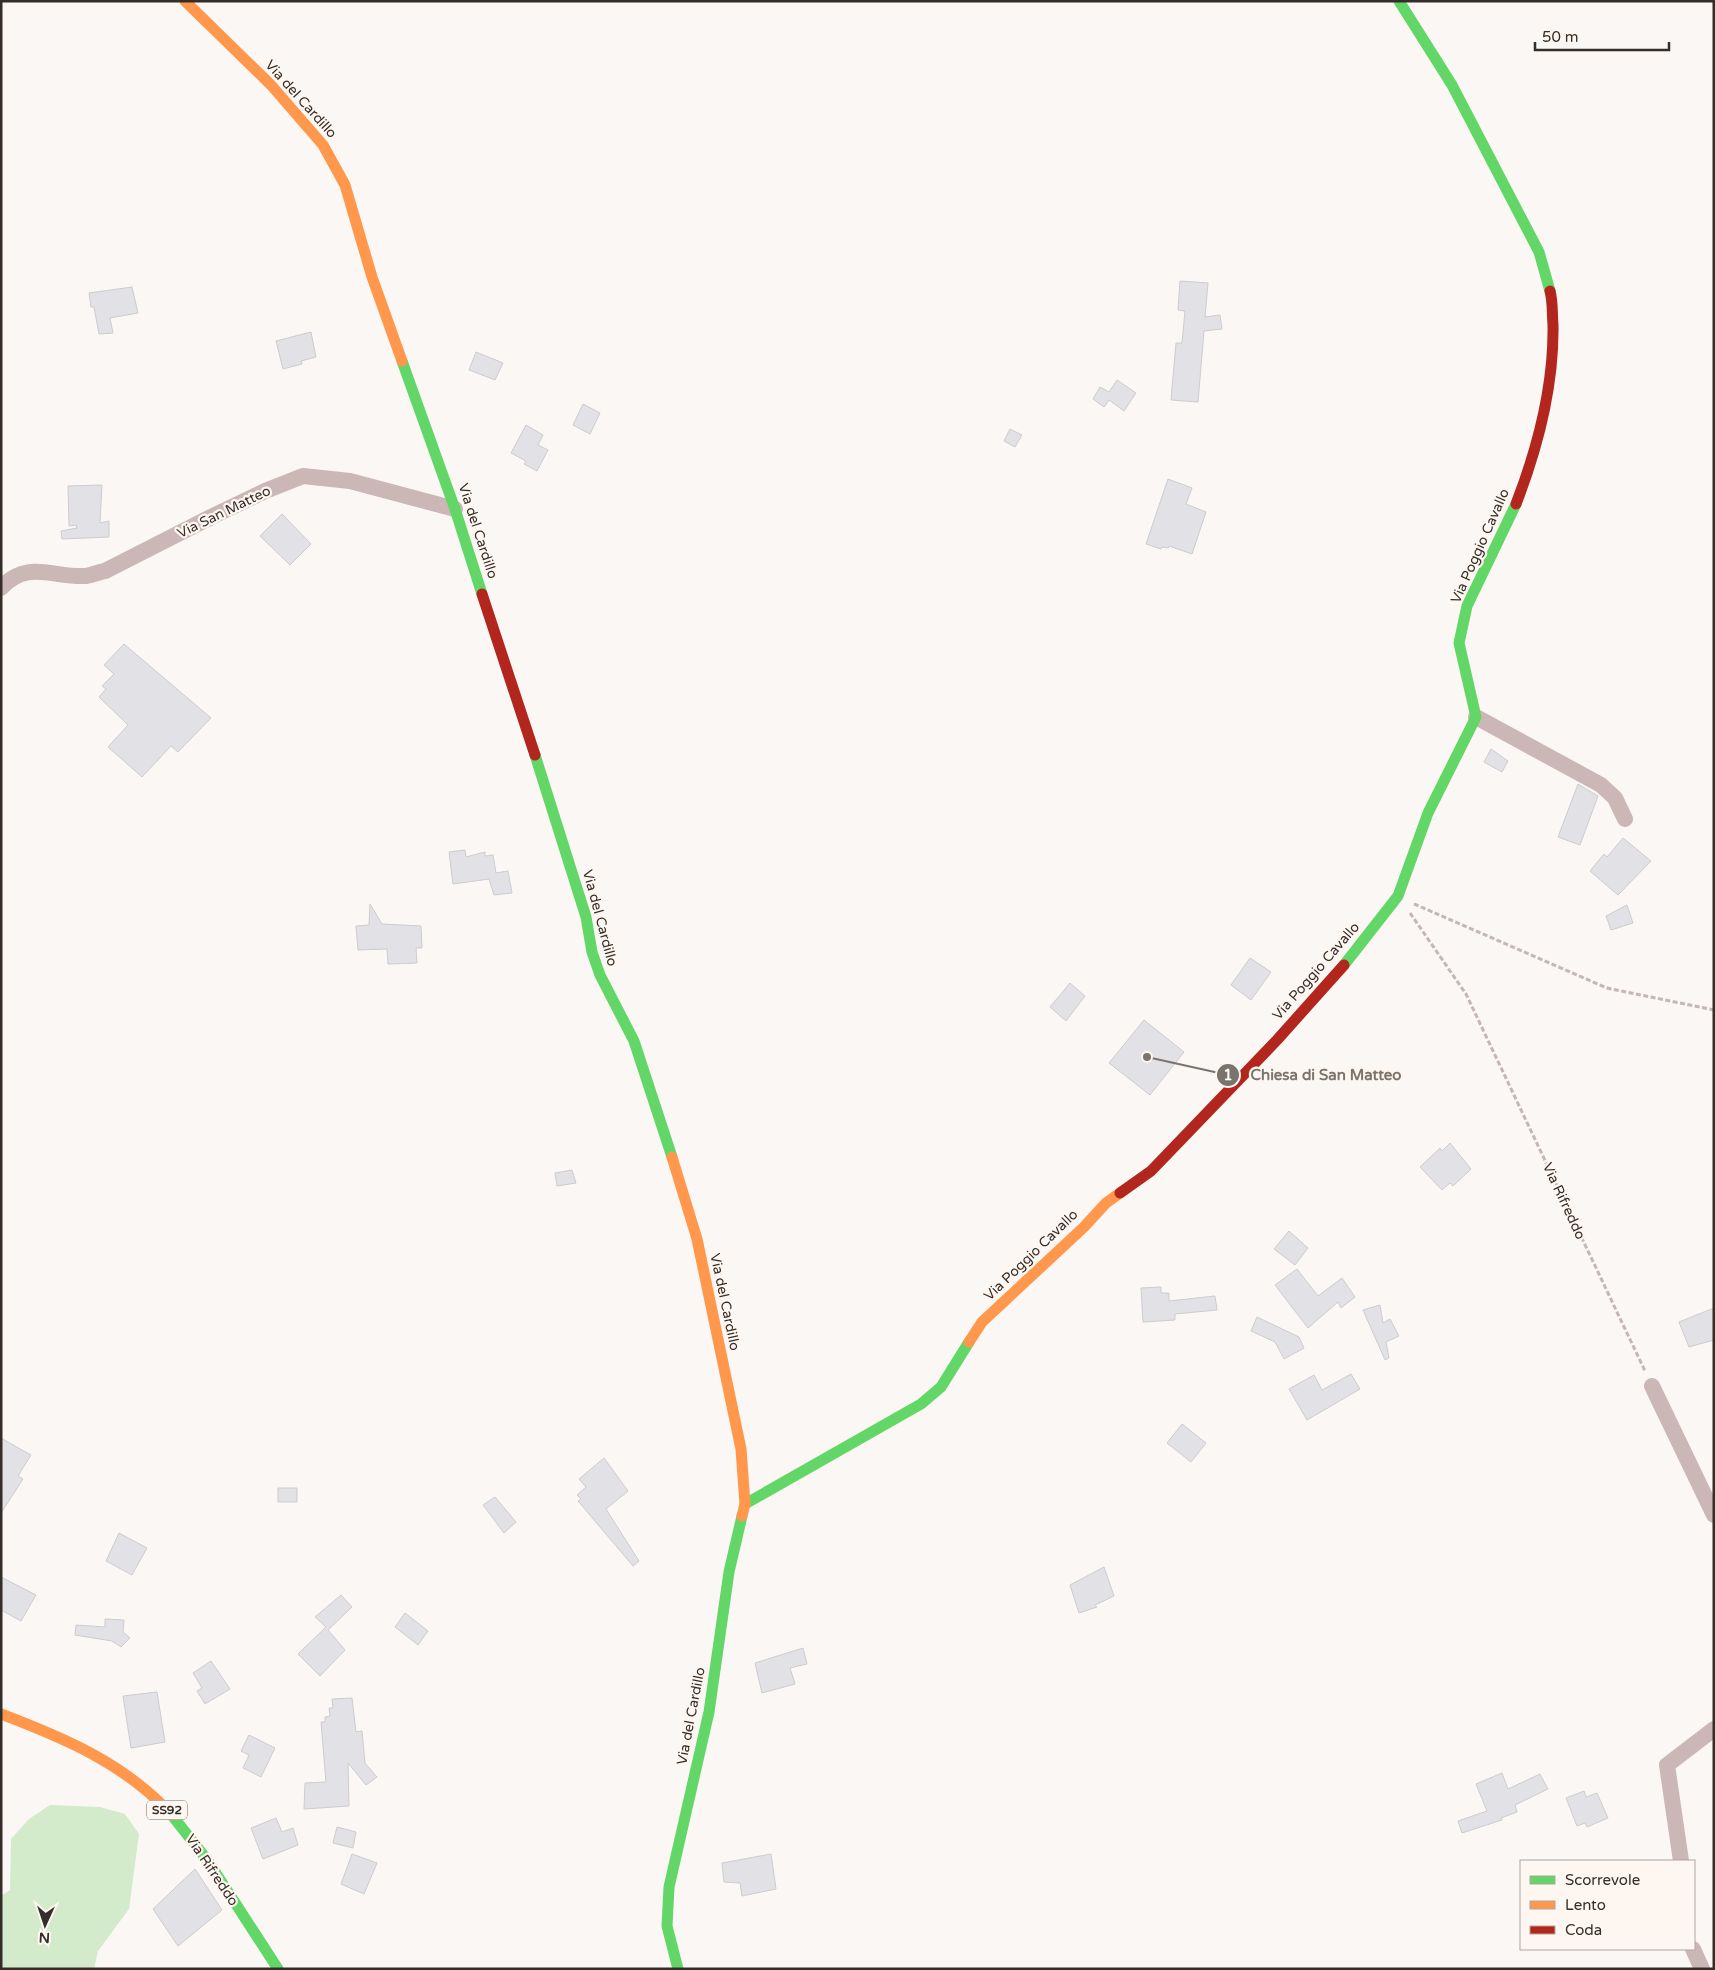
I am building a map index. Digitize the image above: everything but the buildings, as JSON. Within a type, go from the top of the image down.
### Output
[{"type":"street","name":"Via del Cardillo","points":[[184,1],[270,85],[323,145],[345,185],[372,277],[456,508],[503,660],[547,790],[586,917],[592,952],[600,975],[634,1041],[670,1149],[696,1239],[741,1449],[745,1504],[729,1572],[709,1712],[669,1887],[667,1926],[678,1969]]},
{"type":"street","name":"Via Poggio Cavallo","points":[[745,1504],[921,1404],[941,1387],[982,1322],[1084,1227],[1106,1203],[1151,1171],[1277,1040],[1343,966],[1398,896],[1428,814],[1476,717],[1459,643],[1468,606],[1510,519],[1525,481],[1539,436],[1549,389],[1553,345],[1552,299],[1539,252],[1452,85],[1399,1]]},
{"type":"street","name":"Via San Matteo","points":[[1,588],[8,581],[22,573],[40,572],[86,576],[105,571],[238,504],[303,476],[350,481],[456,508]]},
{"type":"street","points":[[1476,717],[1602,785],[1615,798],[1625,819]]},
{"type":"street","points":[[1652,1386],[1714,1515]]},
{"type":"street","name":"Via Rifreddo","points":[[1,1714],[88,1750],[129,1776],[159,1801],[188,1834],[278,1969]]},
{"type":"street","points":[[1681,1860],[1667,1765],[1714,1730]]},
{"type":"street","points":[[1693,1950],[1702,1969]]},
{"type":"path","points":[[1398,896],[1450,921],[1607,988],[1714,1010]]},
{"type":"path","name":"Via Rifreddo","points":[[1398,896],[1466,994],[1652,1386]]},
{"type":"green space","points":[[50,1805],[100,1807],[125,1814],[139,1834],[129,1909],[98,1951],[94,1969],[1,1969],[1,1896],[10,1890],[11,1839],[29,1819]]},
{"type":"traffic: fast","points":[[1399,1],[1452,85],[1539,252],[1550,291]]},
{"type":"traffic: fast","points":[[402,361],[455,509],[482,594]]},
{"type":"traffic: fast","points":[[1344,965],[1398,896],[1428,813],[1476,717],[1459,643],[1467,606],[1516,504]]},
{"type":"traffic: fast","points":[[535,755],[586,917],[592,952],[600,975],[634,1041],[672,1157]]},
{"type":"traffic: fast","points":[[745,1504],[921,1404],[941,1387],[969,1342]]},
{"type":"traffic: fast","points":[[678,1969],[667,1926],[669,1887],[709,1712],[729,1572],[742,1516]]},
{"type":"traffic: fast","points":[[171,1814],[208,1861],[278,1969]]},
{"type":"traffic: slow","points":[[185,1],[271,85],[323,145],[345,185],[372,277],[402,361]]},
{"type":"traffic: slow","points":[[672,1157],[697,1239],[741,1449],[745,1504],[742,1516]]},
{"type":"traffic: slow","points":[[969,1342],[982,1322],[1084,1227],[1106,1203],[1120,1193]]},
{"type":"traffic: slow","points":[[1,1714],[70,1743],[113,1766],[153,1796],[171,1814]]},
{"type":"traffic: jam","points":[[1516,504],[1538,439],[1548,394],[1553,348],[1552,299],[1550,291]]},
{"type":"traffic: jam","points":[[482,594],[535,755]]},
{"type":"traffic: jam","points":[[1120,1193],[1151,1171],[1277,1040],[1344,965]]},
{"type":"place","name":"Chiesa di San Matteo","points":[[1147,1057]]}]
